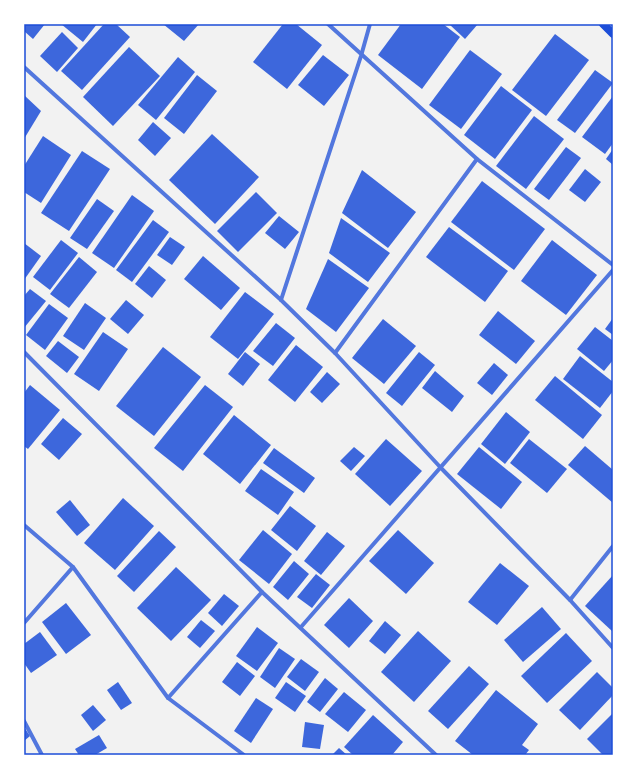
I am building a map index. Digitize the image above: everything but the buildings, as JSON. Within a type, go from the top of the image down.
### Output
[{"type":"main road","points":[[603,24],[613,34]]},
{"type":"street","points":[[328,24],[361,56],[477,159],[613,265]]},
{"type":"street","points":[[282,300],[370,24]]},
{"type":"street","points":[[24,67],[282,300],[335,353],[441,468],[570,600],[613,648]]},
{"type":"street","points":[[335,353],[477,159]]},
{"type":"street","points":[[301,627],[613,270]]},
{"type":"street","points":[[24,352],[262,592],[436,755]]},
{"type":"street","points":[[24,525],[73,567],[168,698],[244,755]]},
{"type":"street","points":[[570,600],[613,546]]},
{"type":"street","points":[[24,623],[73,567]]},
{"type":"street","points":[[168,698],[262,592]]},
{"type":"street","points":[[24,721],[42,755]]}]
